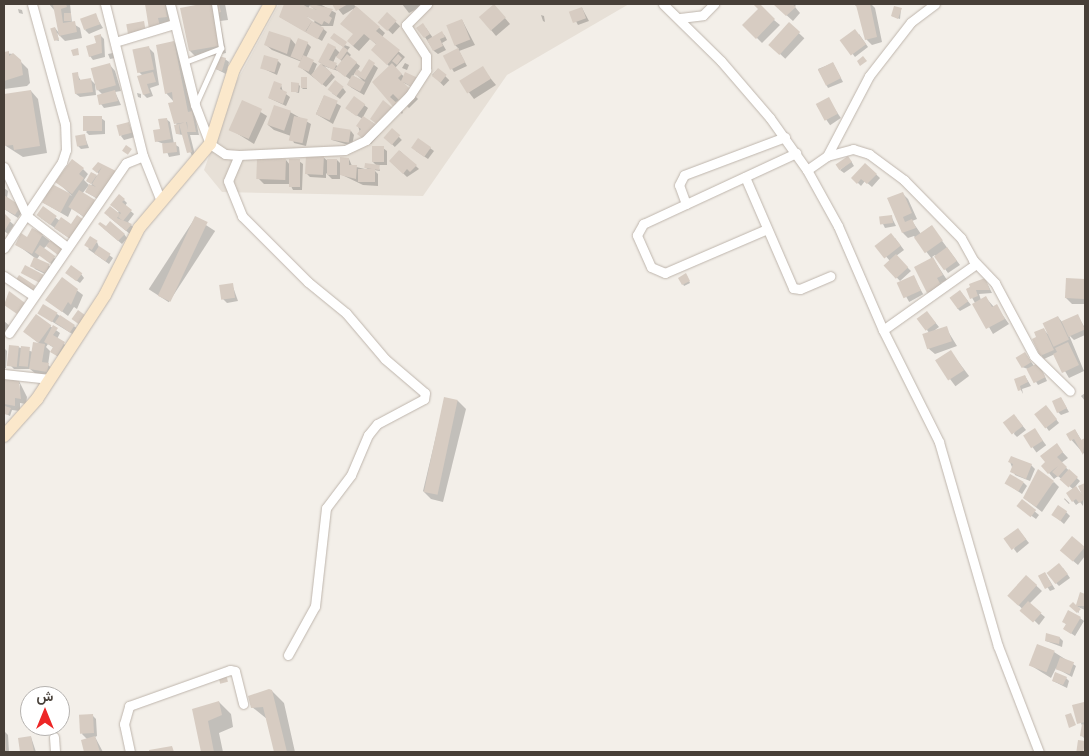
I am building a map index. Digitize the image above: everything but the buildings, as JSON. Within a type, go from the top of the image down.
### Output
[{"type":"main road","points":[[4,436],[50,379],[105,295],[139,228],[210,144],[234,69],[270,4]]},
{"type":"street","points":[[4,248],[62,162],[67,138],[32,4]]},
{"type":"street","points":[[105,4],[116,42],[142,156],[161,201]]},
{"type":"street","points":[[170,4],[195,105],[210,144],[225,154],[239,155],[345,150],[366,140],[410,95],[426,70],[426,56],[406,25],[427,4]]},
{"type":"street","points":[[663,4],[680,18],[738,80],[785,137],[807,170],[842,232],[883,330],[939,442],[996,640],[1039,752]]},
{"type":"street","points":[[680,18],[703,15],[714,4]]},
{"type":"street","points":[[827,156],[869,76],[911,22],[935,4]]},
{"type":"street","points":[[116,42],[174,24]]},
{"type":"street","points":[[686,204],[678,185],[684,175],[785,137]]},
{"type":"street","points":[[807,170],[827,156],[852,150],[870,154],[932,206],[961,238],[976,264],[995,283],[1034,356],[1070,391]]},
{"type":"street","points":[[767,229],[669,272],[657,272],[645,256],[637,238],[638,229],[686,204],[796,153]]},
{"type":"street","points":[[239,155],[228,180],[242,216],[308,282],[346,313],[385,359],[425,393],[424,398],[376,424],[368,435],[351,475],[326,508],[315,606],[288,655]]},
{"type":"street","points":[[9,333],[126,163],[142,156]]},
{"type":"street","points":[[4,167],[27,216],[68,247]]},
{"type":"street","points":[[745,177],[793,288],[800,289],[830,276]]},
{"type":"street","points":[[883,330],[976,264]]},
{"type":"street","points":[[4,276],[34,296]]},
{"type":"street","points":[[4,374],[50,379]]},
{"type":"street","points":[[130,752],[124,724],[129,706],[230,670],[236,671],[243,704]]},
{"type":"street","points":[[54,737],[55,752]]},
{"type":"lane","points":[[195,105],[221,48],[214,4]]},
{"type":"lane","points":[[184,63],[221,48]]},
{"type":"shaded area","points":[[279,4],[629,4],[507,75],[423,196],[222,192],[204,170],[234,86]]}]
